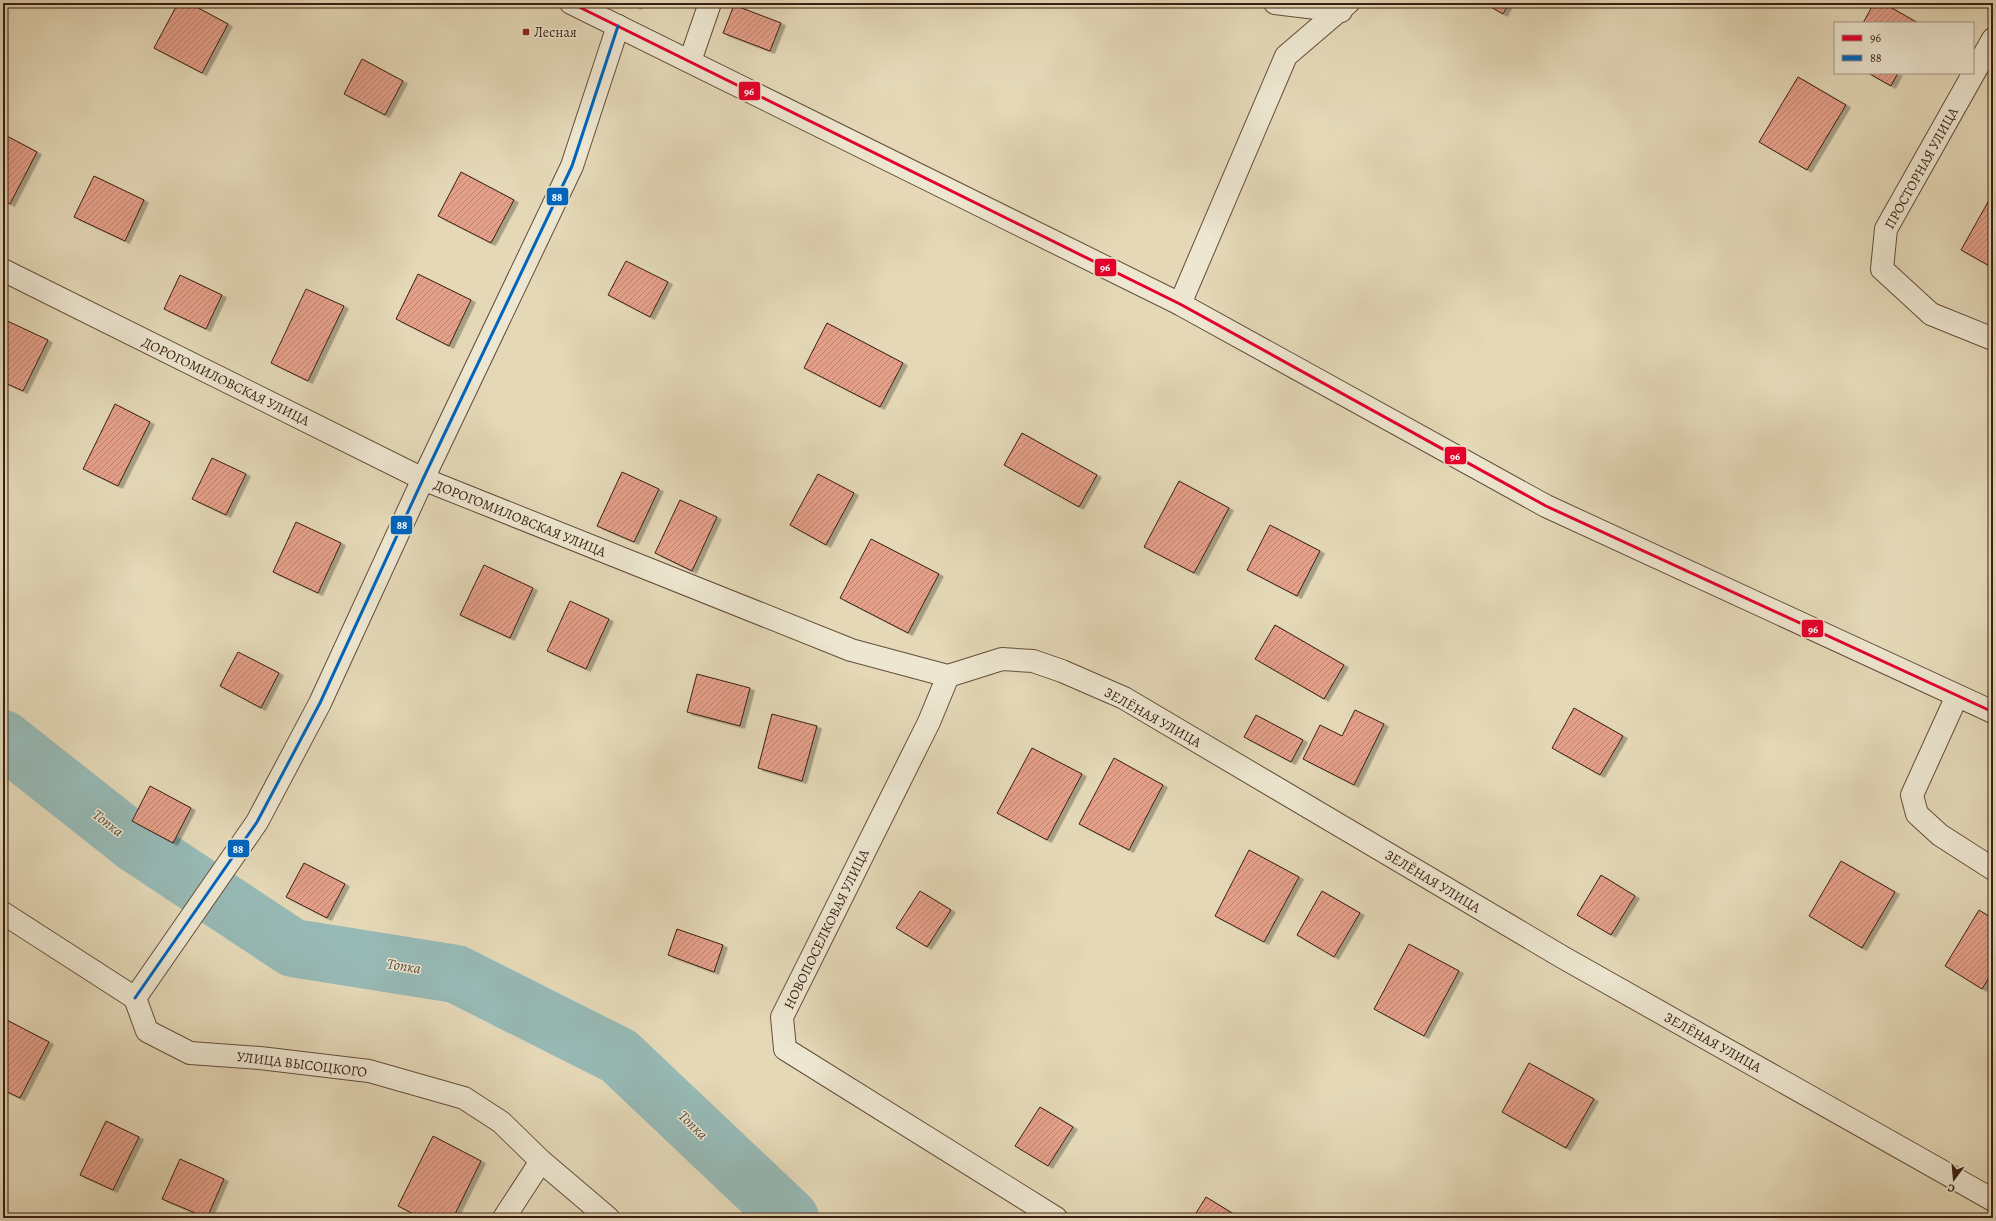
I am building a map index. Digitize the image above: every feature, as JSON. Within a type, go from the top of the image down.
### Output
[{"type":"street","points":[[571,3],[1180,304],[1546,506],[1993,712]]},
{"type":"street","points":[[690,61],[710,3]]},
{"type":"street","points":[[1275,3],[1345,7]]},
{"type":"street","points":[[1180,304],[1286,56],[1345,7]]},
{"type":"street","points":[[3,913],[135,998],[257,822],[320,703],[423,479],[572,166],[618,26]]},
{"type":"street","name":"ПРОСТОРНАЯ УЛИЦА","points":[[1974,73],[1993,39]]},
{"type":"street","name":"ПРОСТОРНАЯ УЛИЦА","points":[[1973,74],[1886,229],[1882,270],[1931,314],[1993,339]]},
{"type":"street","name":"ДОРОГОМИЛОВСКАЯ УЛИЦА","points":[[3,270],[423,479],[851,650],[948,676]]},
{"type":"street","name":"ЗЕЛЁНАЯ УЛИЦА","points":[[948,676],[1002,659],[1033,661],[1062,671],[1124,698],[1564,958],[1993,1200]]},
{"type":"street","name":"НОВОПОСЕЛКОВАЯ УЛИЦА","points":[[948,676],[926,729],[782,1017],[785,1049],[1056,1218]]},
{"type":"street","points":[[1957,696],[1912,795],[1917,814],[1940,835],[1993,869]]},
{"type":"street","name":"УЛИЦА ВЫСОЦКОГО","points":[[135,998],[147,1031],[190,1052],[260,1058],[369,1071],[464,1098],[501,1122],[541,1161],[608,1218]]},
{"type":"street","points":[[504,1218],[541,1161]]},
{"type":"building","points":[[178,3],[189,3],[228,24],[202,73],[154,48]]},
{"type":"building","points":[[632,3],[640,3],[636,7]]},
{"type":"building","points":[[1484,3],[1509,3],[1503,14]]},
{"type":"building","points":[[1874,3],[1883,3],[1916,22],[1864,22]]},
{"type":"building","points":[[734,5],[781,23],[770,51],[723,33]]},
{"type":"building","points":[[362,59],[403,81],[385,115],[344,94]]},
{"type":"building","points":[[1870,74],[1897,74],[1891,86]]},
{"type":"building","points":[[1798,77],[1846,105],[1807,170],[1759,142]]},
{"type":"building","points":[[3,134],[37,152],[10,204],[3,200]]},
{"type":"building","points":[[461,172],[514,200],[491,243],[438,216]]},
{"type":"building","points":[[94,176],[144,200],[125,241],[74,217]]},
{"type":"building","points":[[1993,193],[1993,268],[1961,250]]},
{"type":"building","points":[[626,261],[668,282],[650,317],[608,295]]},
{"type":"building","points":[[418,274],[471,300],[449,346],[396,319]]},
{"type":"building","points":[[180,275],[222,295],[206,329],[164,309]]},
{"type":"building","points":[[306,289],[344,306],[308,381],[271,363]]},
{"type":"building","points":[[3,319],[48,340],[23,391],[3,382]]},
{"type":"building","points":[[827,323],[903,363],[880,407],[804,368]]},
{"type":"building","points":[[115,404],[150,422],[118,486],[83,469]]},
{"type":"building","points":[[1022,433],[1097,475],[1079,507],[1004,465]]},
{"type":"building","points":[[212,458],[246,474],[226,515],[192,499]]},
{"type":"building","points":[[622,472],[659,489],[634,542],[597,526]]},
{"type":"building","points":[[818,474],[854,493],[826,545],[790,525]]},
{"type":"building","points":[[1179,481],[1229,508],[1194,573],[1144,547]]},
{"type":"building","points":[[680,500],[717,517],[692,571],[655,553]]},
{"type":"building","points":[[296,522],[341,543],[318,593],[273,572]]},
{"type":"building","points":[[1270,525],[1320,551],[1297,596],[1247,570]]},
{"type":"building","points":[[871,539],[939,574],[908,633],[840,598]]},
{"type":"building","points":[[484,565],[533,588],[510,638],[460,615]]},
{"type":"building","points":[[570,601],[609,619],[586,669],[547,651]]},
{"type":"building","points":[[1275,625],[1344,665],[1324,699],[1255,659]]},
{"type":"building","points":[[238,652],[279,673],[261,708],[220,686]]},
{"type":"building","points":[[697,674],[750,688],[740,726],[687,712]]},
{"type":"building","points":[[1574,708],[1623,736],[1600,775],[1552,748]]},
{"type":"building","points":[[1355,710],[1384,724],[1354,785],[1303,759],[1320,725],[1342,736]]},
{"type":"building","points":[[772,714],[817,726],[802,781],[758,768]]},
{"type":"building","points":[[1256,715],[1303,740],[1291,762],[1244,737]]},
{"type":"building","points":[[1032,748],[1082,774],[1047,840],[997,813]]},
{"type":"building","points":[[1114,758],[1163,785],[1129,850],[1079,824]]},
{"type":"building","points":[[150,786],[191,808],[173,843],[132,821]]},
{"type":"building","points":[[1249,850],[1299,877],[1264,942],[1215,916]]},
{"type":"building","points":[[1841,861],[1895,892],[1862,948],[1809,916]]},
{"type":"building","points":[[304,863],[345,884],[327,918],[286,897]]},
{"type":"building","points":[[1601,875],[1635,896],[1611,935],[1577,915]]},
{"type":"building","points":[[920,891],[951,910],[927,947],[896,928]]},
{"type":"building","points":[[1322,891],[1360,913],[1334,957],[1297,935]]},
{"type":"building","points":[[1979,910],[1993,919],[1993,971],[1982,989],[1945,966]]},
{"type":"building","points":[[677,929],[723,945],[714,972],[668,955]]},
{"type":"building","points":[[1409,944],[1459,971],[1424,1036],[1374,1009]]},
{"type":"building","points":[[3,1018],[49,1042],[20,1098],[3,1090]]},
{"type":"building","points":[[1529,1063],[1594,1099],[1566,1148],[1502,1112]]},
{"type":"building","points":[[1040,1107],[1073,1127],[1048,1166],[1015,1146]]},
{"type":"building","points":[[106,1121],[139,1137],[113,1190],[80,1175]]},
{"type":"building","points":[[433,1136],[481,1161],[453,1218],[421,1218],[398,1206]]},
{"type":"building","points":[[180,1159],[224,1179],[207,1218],[162,1199]]},
{"type":"building","points":[[1206,1197],[1240,1218],[1193,1218]]},
{"type":"waterway","name":"Топка","points":[[3,739],[136,844],[293,948],[456,974],[619,1056],[790,1218]]},
{"type":"transit line","name":"96","points":[[571,3],[1180,304],[1546,506],[1993,712]]},
{"type":"transit line","name":"88","points":[[135,998],[257,822],[320,703],[423,479],[572,166],[618,26]]},
{"type":"place","name":"Лесная","points":[[526,32]]}]
